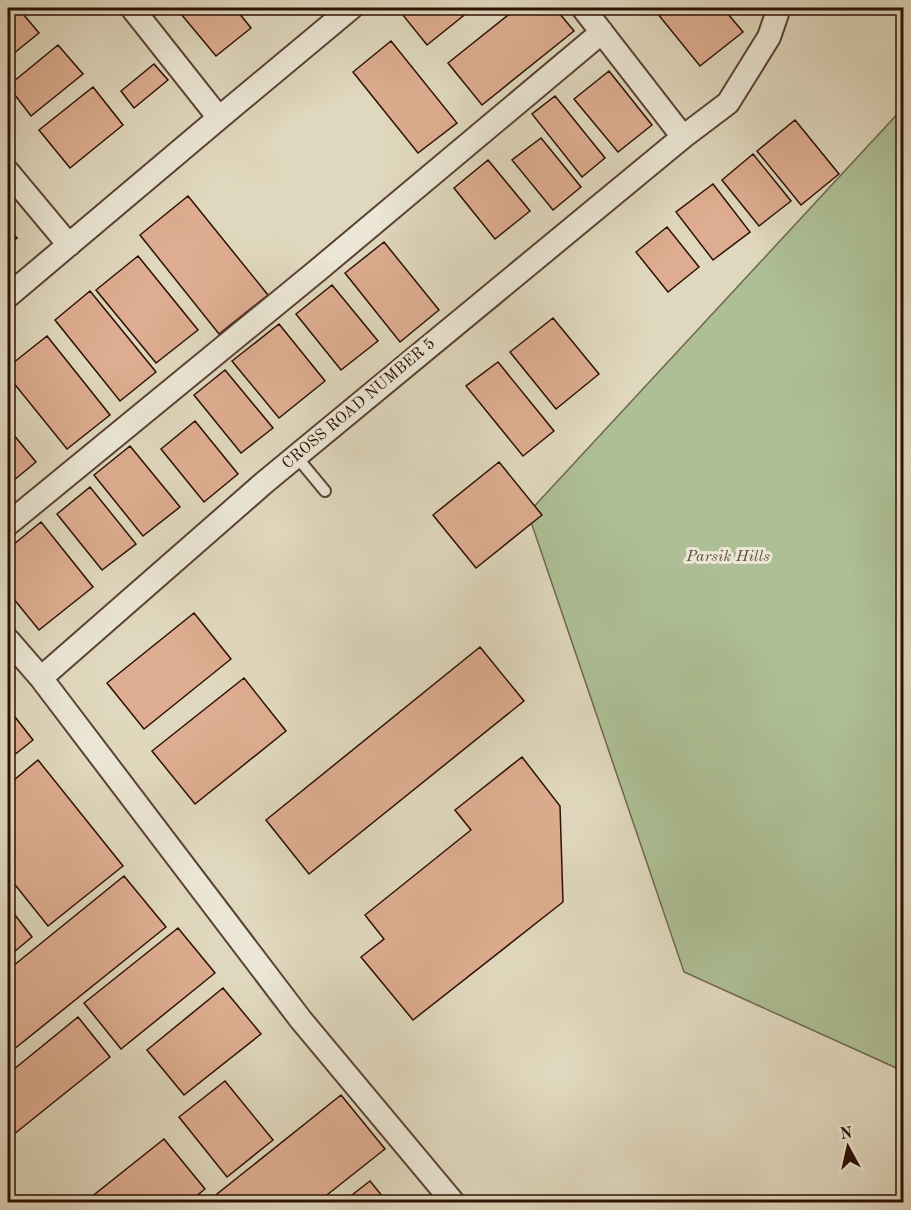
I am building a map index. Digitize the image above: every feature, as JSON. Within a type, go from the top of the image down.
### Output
[{"type":"street","points":[[132,8],[219,118]]},
{"type":"street","points":[[8,296],[351,8]]},
{"type":"street","points":[[583,8],[683,136]]},
{"type":"street","name":"CROSS ROAD NUMBER 5","points":[[41,678],[296,456],[683,136],[728,103],[769,37],[780,8]]},
{"type":"street","points":[[8,524],[602,32]]},
{"type":"street","points":[[8,172],[69,245]]},
{"type":"street","points":[[8,640],[41,678],[302,1020],[453,1203]]},
{"type":"lane","points":[[296,456],[325,491]]},
{"type":"green space","name":"Parsik Hills","points":[[903,108],[903,1071],[684,972],[528,513]]},
{"type":"building","points":[[8,8],[18,8],[39,33],[8,58]]},
{"type":"building","points":[[176,8],[235,8],[251,28],[216,56]]},
{"type":"building","points":[[410,8],[473,8],[427,45],[402,14]]},
{"type":"building","points":[[517,8],[555,8],[574,31],[482,105],[448,63]]},
{"type":"building","points":[[653,8],[723,8],[743,32],[700,66]]},
{"type":"building","points":[[391,41],[457,123],[418,153],[353,72]]},
{"type":"building","points":[[58,45],[83,74],[31,116],[8,86]]},
{"type":"building","points":[[154,64],[168,80],[134,108],[121,91]]},
{"type":"building","points":[[609,71],[652,125],[618,152],[574,99]]},
{"type":"building","points":[[93,87],[123,125],[70,168],[39,130]]},
{"type":"building","points":[[555,96],[605,158],[582,177],[532,114]]},
{"type":"building","points":[[795,120],[839,174],[801,205],[757,151]]},
{"type":"building","points":[[541,138],[581,187],[553,210],[512,160]]},
{"type":"building","points":[[753,154],[791,201],[759,226],[722,180]]},
{"type":"building","points":[[488,160],[530,211],[495,239],[454,188]]},
{"type":"building","points":[[713,184],[750,232],[713,260],[676,212]]},
{"type":"building","points":[[188,196],[268,295],[219,334],[140,235]]},
{"type":"building","points":[[8,226],[17,238],[8,245]]},
{"type":"building","points":[[667,227],[699,267],[668,292],[636,252]]},
{"type":"building","points":[[384,242],[439,310],[400,342],[345,273]]},
{"type":"building","points":[[138,256],[198,330],[156,363],[96,290]]},
{"type":"building","points":[[332,285],[378,341],[341,370],[296,314]]},
{"type":"building","points":[[90,291],[156,372],[120,401],[55,320]]},
{"type":"building","points":[[553,318],[599,374],[556,409],[510,352]]},
{"type":"building","points":[[279,324],[325,381],[279,418],[232,361]]},
{"type":"building","points":[[47,336],[110,415],[67,449],[8,376],[8,367]]},
{"type":"building","points":[[498,362],[554,431],[523,456],[466,386]]},
{"type":"building","points":[[225,370],[273,428],[241,453],[194,395]]},
{"type":"building","points":[[195,421],[238,474],[204,502],[161,449]]},
{"type":"building","points":[[8,428],[36,462],[8,485]]},
{"type":"building","points":[[130,446],[180,507],[143,536],[94,475]]},
{"type":"building","points":[[499,462],[542,515],[476,568],[433,515]]},
{"type":"building","points":[[90,487],[136,544],[102,570],[57,514]]},
{"type":"building","points":[[41,522],[93,587],[39,630],[8,592],[8,549]]},
{"type":"building","points":[[194,613],[231,659],[144,729],[107,683]]},
{"type":"building","points":[[480,647],[524,701],[309,874],[266,820]]},
{"type":"building","points":[[244,678],[286,731],[195,804],[152,751]]},
{"type":"building","points":[[8,708],[33,740],[8,760]]},
{"type":"building","points":[[522,757],[560,806],[563,902],[413,1020],[361,957],[384,939],[365,915],[471,830],[455,810]]},
{"type":"building","points":[[38,760],[123,866],[48,926],[8,876],[8,785]]},
{"type":"building","points":[[124,876],[166,927],[8,1054],[8,970]]},
{"type":"building","points":[[8,906],[32,937],[8,957]]},
{"type":"building","points":[[178,928],[215,973],[121,1049],[84,1003]]},
{"type":"building","points":[[223,988],[261,1034],[184,1095],[147,1050]]},
{"type":"building","points":[[78,1017],[110,1057],[8,1139],[8,1074]]},
{"type":"building","points":[[225,1081],[273,1140],[227,1177],[179,1117]]},
{"type":"building","points":[[341,1095],[385,1149],[318,1202],[207,1202]]},
{"type":"building","points":[[164,1139],[205,1189],[189,1202],[85,1202]]},
{"type":"building","points":[[370,1181],[387,1202],[343,1202]]}]
